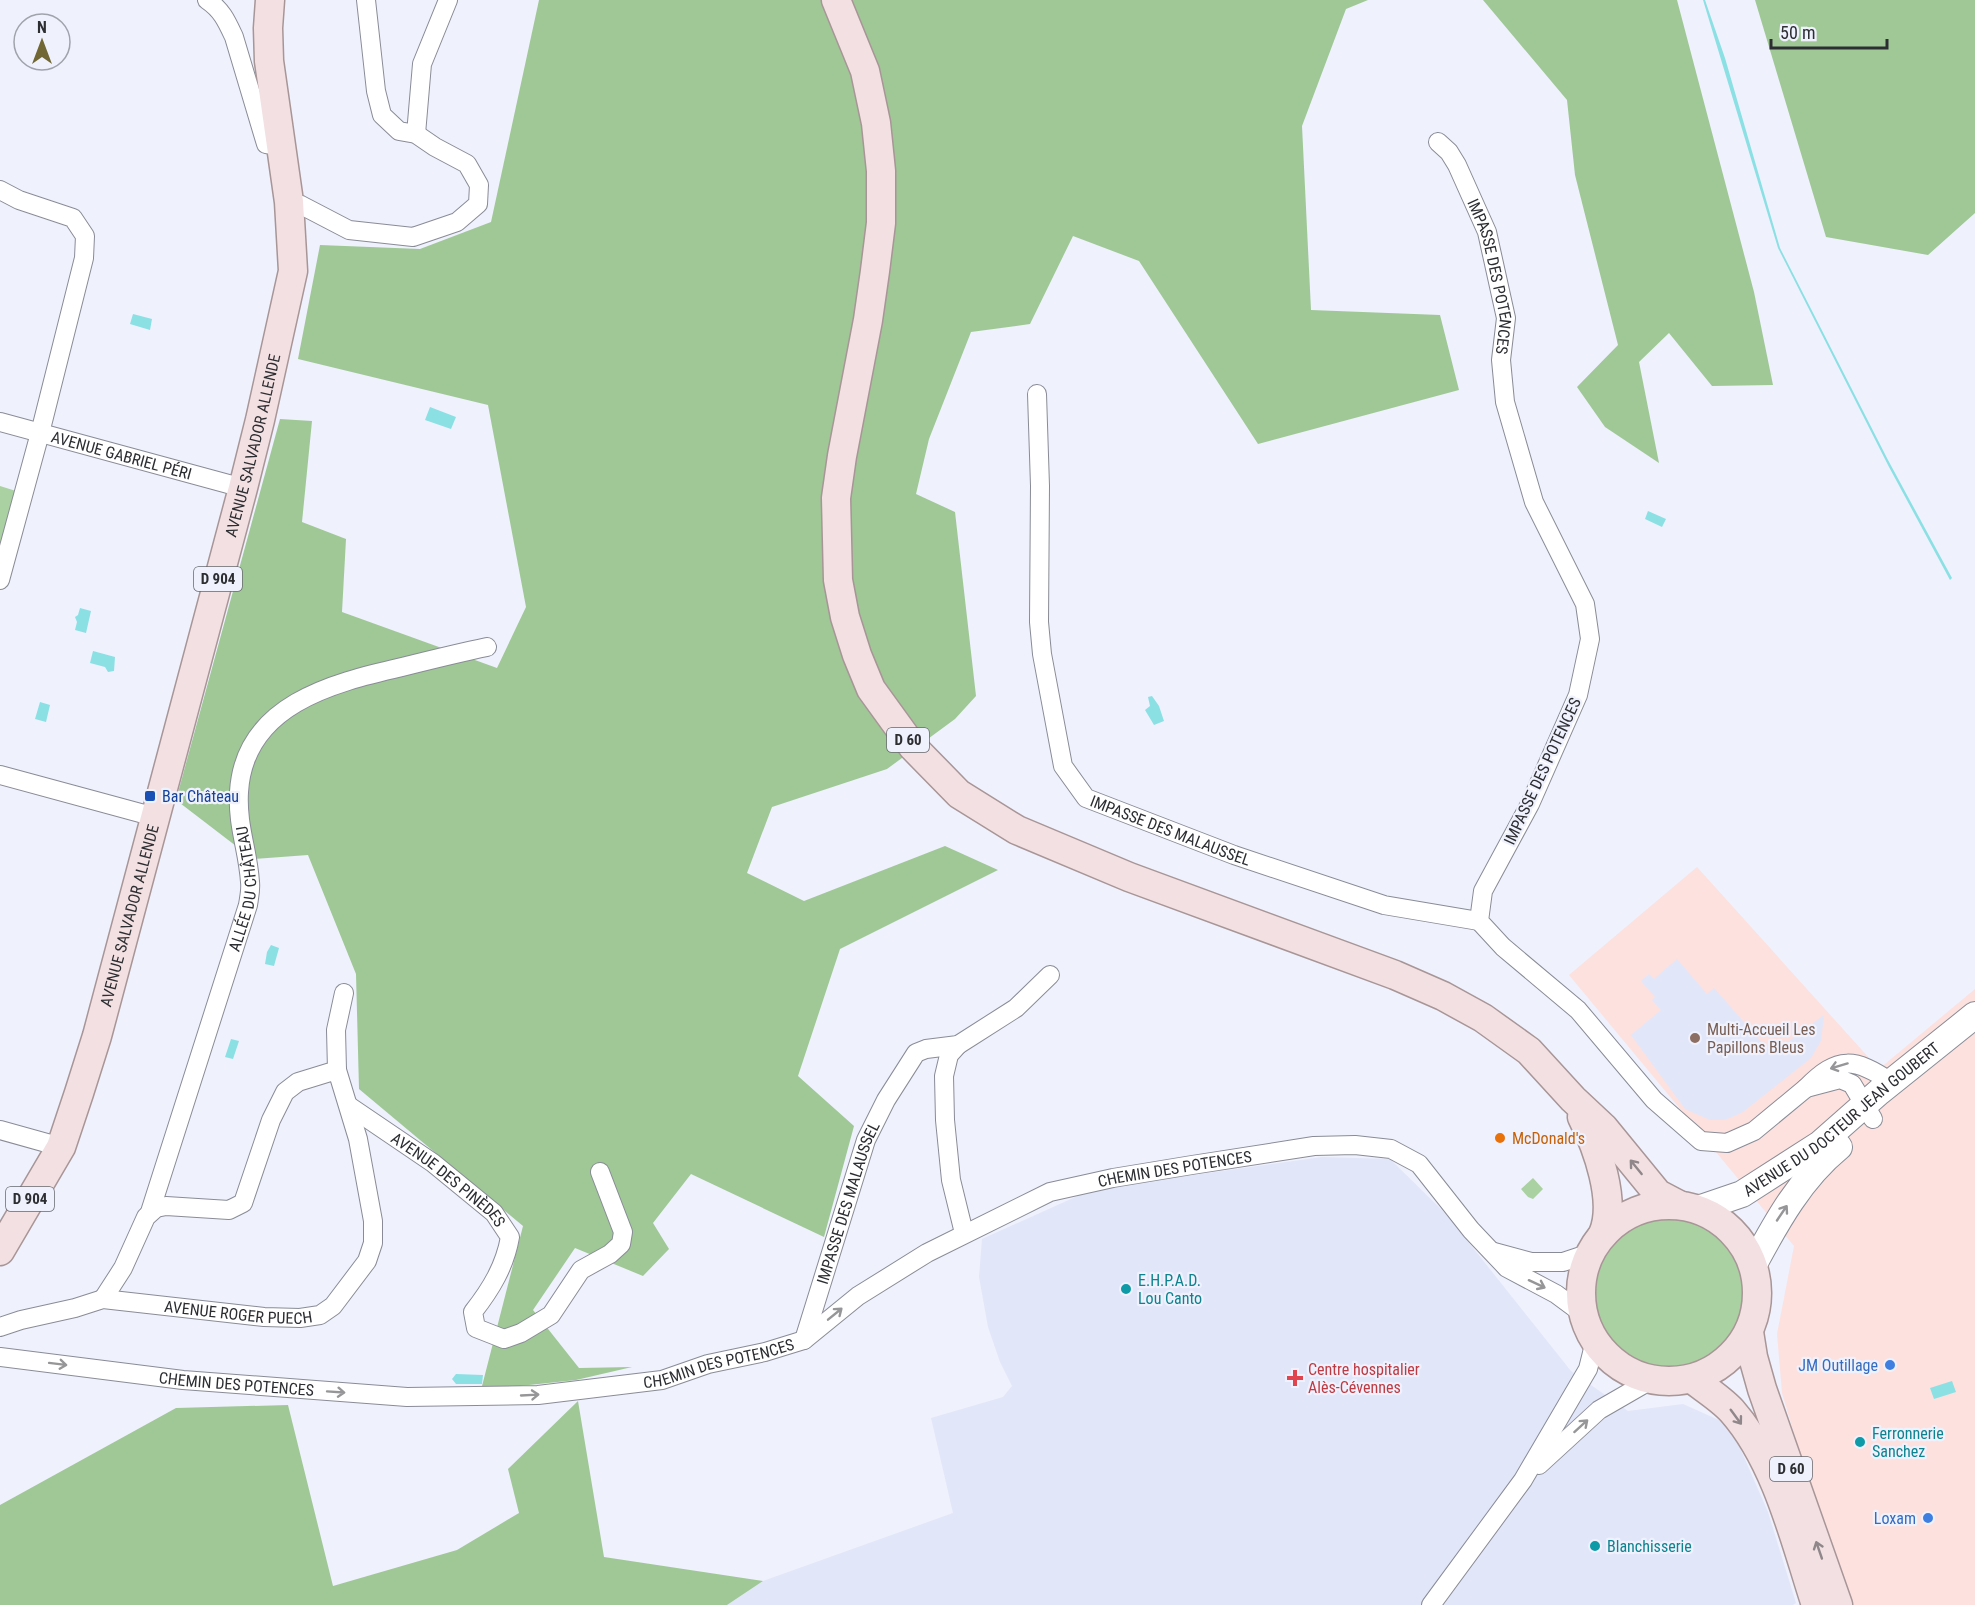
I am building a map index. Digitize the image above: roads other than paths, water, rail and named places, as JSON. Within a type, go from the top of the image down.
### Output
[{"type":"main road","name":"AVENUE SALVADOR ALLENDE","points":[[0,1251],[61,1148],[97,1036],[243,488],[293,271],[290,202],[269,61],[270,0]]},
{"type":"main road","name":"D 60","points":[[836,0],[865,71],[876,123],[881,171],[881,223],[871,300],[836,498],[838,580],[845,617],[871,689],[913,747],[959,794],[1017,830],[1129,877],[1395,975],[1443,996],[1483,1018],[1529,1051],[1573,1099],[1604,1128],[1658,1194],[1689,1207]]},
{"type":"main road","name":"AVENUE DU DOCTEUR JEAN GOUBERT","points":[[1754,1264],[1780,1215],[1820,1163],[1868,1112],[1891,1082],[1975,1015]]},
{"type":"main road","name":"AVENUE DU DOCTEUR JEAN GOUBERT","points":[[1689,1207],[1742,1194],[1776,1174],[1868,1112],[1975,1032]]},
{"type":"main road","name":"D 60","points":[[1573,1099],[1594,1142],[1606,1184],[1607,1225],[1597,1244]]},
{"type":"main road","points":[[1658,1205],[1689,1207],[1722,1222],[1741,1240],[1754,1264],[1758,1287],[1757,1310],[1749,1332],[1726,1362],[1692,1379],[1679,1382],[1651,1380],[1629,1372],[1610,1359],[1594,1341],[1583,1314],[1581,1283],[1597,1244],[1619,1220],[1638,1210],[1658,1205]]},
{"type":"main road","name":"D 60","points":[[1749,1332],[1762,1389],[1838,1605]]},
{"type":"main road","name":"D 60","points":[[1692,1379],[1731,1410],[1755,1445],[1777,1489],[1816,1605]]},
{"type":"street","points":[[207,0],[218,7],[231,29],[266,144],[281,146]]},
{"type":"street","points":[[290,202],[301,205],[349,230],[413,237],[457,222],[478,204],[479,185],[467,165],[416,134],[399,131],[382,115],[376,91],[366,0]]},
{"type":"street","points":[[416,134],[422,64],[448,0]]},
{"type":"street","name":"IMPASSE DES POTENCES","points":[[1437,141],[1449,152],[1457,165],[1487,232],[1506,318],[1501,360],[1505,402],[1534,502],[1585,604],[1590,639],[1578,695],[1530,804],[1483,891],[1479,921]]},
{"type":"street","points":[[0,190],[19,200],[73,219],[85,236],[84,258],[0,580]]},
{"type":"street","points":[[0,204],[19,200]]},
{"type":"street","name":"IMPASSE DES MALAUSSEL","points":[[1037,394],[1040,486],[1039,622],[1042,654],[1063,766],[1086,798],[1234,855],[1384,905],[1479,921]]},
{"type":"street","name":"AVENUE GABRIEL PÉRI","points":[[0,422],[243,488]]},
{"type":"street","name":"ALLÉE DU CHÂTEAU","points":[[103,1299],[123,1268],[150,1212],[248,905],[250,882],[238,820],[242,765],[251,745],[281,712],[325,688],[374,673],[487,647]]},
{"type":"street","points":[[0,775],[155,817]]},
{"type":"street","points":[[1479,921],[1503,947],[1578,1010],[1654,1100],[1701,1141],[1727,1143],[1754,1131],[1806,1088],[1817,1076],[1836,1065],[1855,1062],[1891,1082]]},
{"type":"street","name":"IMPASSE DES MALAUSSEL","points":[[804,1340],[866,1140],[886,1100],[916,1053],[926,1049],[958,1045],[1016,1008],[1050,975]]},
{"type":"street","name":"AVENUE ROGER PUECH","points":[[0,1328],[21,1320],[103,1299],[264,1317],[300,1318],[320,1315],[333,1306],[367,1261],[373,1243],[371,1209],[358,1139],[338,1070],[336,1030],[344,993]]},
{"type":"street","points":[[958,1045],[949,1055],[944,1076],[945,1120],[951,1179],[964,1233]]},
{"type":"street","points":[[150,1212],[161,1207],[229,1210],[239,1206],[246,1200],[271,1120],[285,1092],[298,1082],[338,1070]]},
{"type":"street","points":[[1806,1088],[1840,1079],[1852,1084],[1868,1112]]},
{"type":"street","name":"AVENUE DES PINÈDES","points":[[349,1106],[433,1164],[494,1213],[510,1237],[507,1252],[491,1288],[473,1312],[476,1328],[504,1340],[521,1334],[551,1315],[581,1270],[610,1254],[621,1244],[623,1232],[600,1172]]},
{"type":"street","points":[[0,1130],[61,1148]]},
{"type":"street","name":"CHEMIN DES POTENCES","points":[[0,1357],[183,1380],[407,1397],[487,1397],[564,1393],[662,1380],[708,1365],[804,1340],[858,1296],[927,1253],[1050,1192],[1113,1178],[1314,1146],[1355,1145],[1391,1149],[1419,1164],[1471,1230],[1507,1268],[1556,1294],[1583,1314]]},
{"type":"street","name":"CHEMIN DES POTENCES","points":[[1494,1252],[1530,1262],[1563,1262],[1597,1244]]},
{"type":"street","points":[[1431,1605],[1522,1480],[1588,1369],[1594,1341]]},
{"type":"street","points":[[1522,1480],[1599,1410],[1651,1380]]},
{"type":"water","points":[[1703,0],[1705,0],[1725,58],[1780,248],[1888,460],[1952,578],[1950,580],[1889,467],[1778,248]]},
{"type":"water","points":[[133,314],[152,319],[150,330],[130,324]]},
{"type":"water","points":[[430,407],[456,417],[451,429],[425,420]]},
{"type":"water","points":[[1648,511],[1666,519],[1662,527],[1645,519]]},
{"type":"water","points":[[80,608],[91,611],[86,633],[75,630],[77,622],[75,617]]},
{"type":"water","points":[[93,651],[115,657],[114,671],[108,672],[105,667],[90,663]]},
{"type":"water","points":[[1152,696],[1159,706],[1164,721],[1154,725],[1145,710],[1150,706],[1148,697]]},
{"type":"water","points":[[40,702],[50,705],[46,722],[35,719]]},
{"type":"water","points":[[271,945],[279,948],[274,966],[265,964]]},
{"type":"water","points":[[231,1039],[239,1041],[233,1059],[225,1057]]},
{"type":"water","points":[[456,1374],[483,1375],[482,1384],[456,1384],[452,1379]]},
{"type":"water","points":[[1952,1381],[1956,1392],[1934,1399],[1930,1388]]},
{"type":"place","name":"Bar Château","points":[[150,796]]},
{"type":"place","name":"Multi-Accueil Les Papillons Bleus","points":[[1695,1038]]},
{"type":"place","name":"McDonald's","points":[[1500,1138]]},
{"type":"place","name":"E.H.P.A.D. Lou Canto","points":[[1126,1289]]},
{"type":"place","name":"JM Outillage","points":[[1890,1365]]},
{"type":"place","name":"Centre hospitalier Alès-Cévennes","points":[[1295,1378]]},
{"type":"place","name":"Ferronnerie Sanchez","points":[[1860,1442]]},
{"type":"place","name":"Loxam","points":[[1928,1518]]},
{"type":"place","name":"Blanchisserie","points":[[1595,1546]]}]
